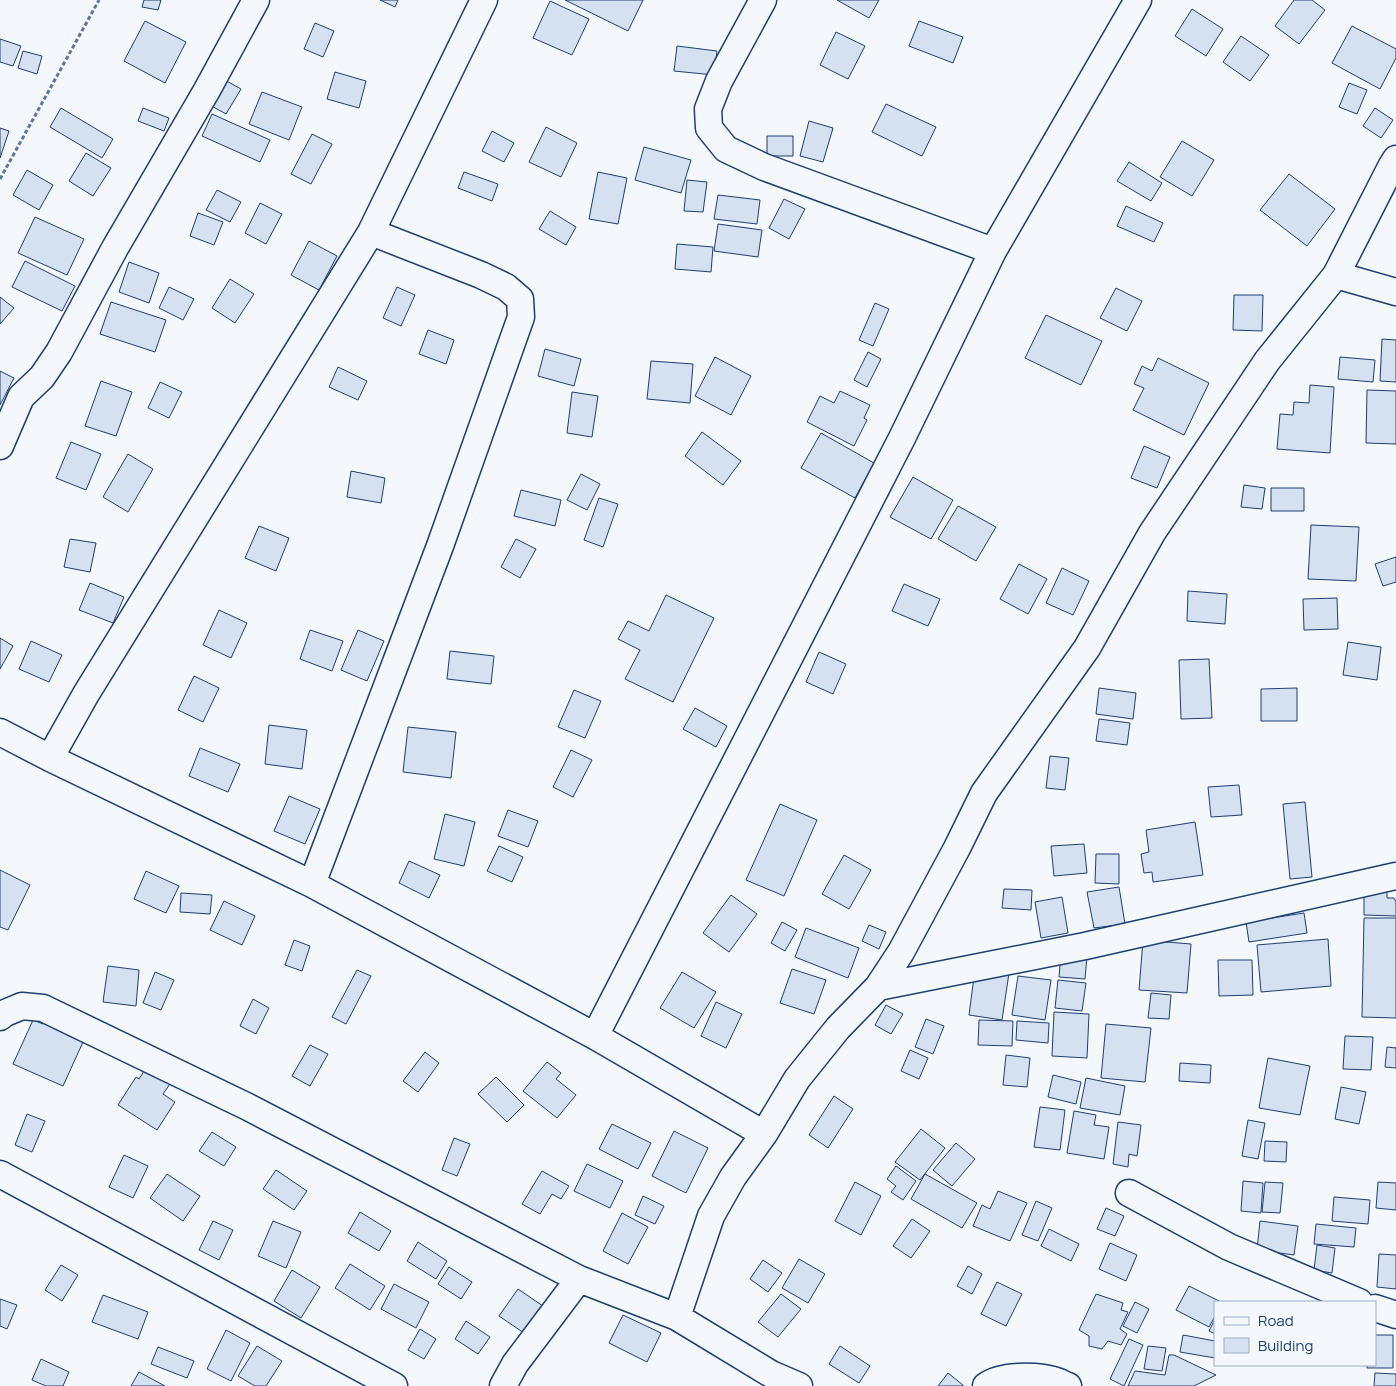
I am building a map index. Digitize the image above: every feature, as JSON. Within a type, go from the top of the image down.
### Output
[{"type":"street","points":[[0,446],[21,397],[42,377],[59,352],[115,248],[207,90],[256,0]]},
{"type":"street","points":[[50,758],[91,686],[371,232],[484,0]]},
{"type":"street","points":[[763,0],[719,81],[708,109],[709,128],[726,149],[764,167],[993,251]]},
{"type":"street","points":[[595,1036],[897,447],[993,251],[1138,0]]},
{"type":"street","points":[[677,1317],[711,1216],[733,1177],[764,1134],[797,1079],[838,1028],[878,987],[901,952],[925,909],[984,792],[1087,648],[1152,533],[1267,361],[1336,275],[1396,159]]},
{"type":"street","points":[[312,884],[440,546],[521,317],[520,298],[506,287],[481,275],[371,232]]},
{"type":"street","points":[[1336,275],[1396,292]]},
{"type":"street","points":[[0,732],[312,884],[595,1036],[764,1134]]},
{"type":"street","points":[[878,987],[1085,946],[1396,876]]},
{"type":"street","points":[[0,1017],[22,1006],[43,1008],[246,1106],[579,1279],[677,1317],[771,1374],[800,1386]]},
{"type":"street","points":[[0,1174],[394,1386]]},
{"type":"street","points":[[1129,1193],[1229,1247],[1357,1301]]},
{"type":"street","points":[[503,1386],[515,1364],[579,1279]]},
{"type":"street","points":[[1376,1308],[1396,1315]]},
{"type":"street","points":[[986,1386],[991,1382],[1016,1376],[1052,1379],[1068,1386]]},
{"type":"path","points":[[0,179],[99,0]]},
{"type":"building","points":[[144,0],[161,0],[158,10],[142,7]]},
{"type":"building","points":[[380,0],[398,0],[395,7]]},
{"type":"building","points":[[565,0],[643,0],[628,31]]},
{"type":"building","points":[[837,0],[879,0],[869,18]]},
{"type":"building","points":[[1294,0],[1312,0],[1325,10],[1299,44],[1275,26]]},
{"type":"building","points":[[550,1],[589,19],[572,55],[533,38]]},
{"type":"building","points":[[1192,9],[1223,29],[1206,56],[1175,36]]},
{"type":"building","points":[[145,21],[186,42],[165,83],[124,61]]},
{"type":"building","points":[[919,21],[963,37],[953,63],[909,46]]},
{"type":"building","points":[[315,23],[334,31],[323,57],[304,49]]},
{"type":"building","points":[[1352,26],[1396,49],[1396,58],[1380,89],[1332,63]]},
{"type":"building","points":[[836,32],[865,46],[848,79],[820,65]]},
{"type":"building","points":[[1241,36],[1269,55],[1250,81],[1223,62]]},
{"type":"building","points":[[0,39],[21,46],[13,66],[0,62]]},
{"type":"building","points":[[677,46],[717,51],[714,75],[674,71]]},
{"type":"building","points":[[23,51],[42,56],[37,74],[18,68]]},
{"type":"building","points":[[335,72],[366,81],[359,108],[327,99]]},
{"type":"building","points":[[223,79],[241,89],[226,114],[208,104]]},
{"type":"building","points":[[1349,83],[1367,90],[1357,114],[1339,107]]},
{"type":"building","points":[[262,92],[302,107],[289,140],[249,124]]},
{"type":"building","points":[[886,104],[936,127],[922,156],[872,132]]},
{"type":"building","points":[[61,108],[113,139],[102,158],[50,127]]},
{"type":"building","points":[[143,108],[169,118],[164,131],[138,121]]},
{"type":"building","points":[[1375,108],[1393,120],[1381,138],[1363,126]]},
{"type":"building","points":[[212,114],[270,140],[260,162],[202,136]]},
{"type":"building","points":[[809,121],[833,128],[823,162],[800,156]]},
{"type":"building","points":[[546,127],[577,143],[561,177],[529,162]]},
{"type":"building","points":[[0,128],[9,131],[0,158]]},
{"type":"building","points":[[492,131],[514,143],[504,162],[482,151]]},
{"type":"building","points":[[312,134],[332,144],[311,184],[291,174]]},
{"type":"building","points":[[767,136],[793,136],[793,156],[767,156]]},
{"type":"building","points":[[1182,141],[1214,160],[1192,196],[1160,177]]},
{"type":"building","points":[[644,147],[691,160],[681,193],[635,180]]},
{"type":"building","points":[[86,153],[111,168],[93,196],[69,181]]},
{"type":"building","points":[[1129,162],[1162,183],[1151,201],[1117,181]]},
{"type":"building","points":[[27,170],[53,185],[39,210],[13,195]]},
{"type":"building","points":[[464,172],[498,184],[492,201],[458,188]]},
{"type":"building","points":[[598,172],[627,178],[618,224],[589,219]]},
{"type":"building","points":[[1289,174],[1335,209],[1307,246],[1260,210]]},
{"type":"building","points":[[687,180],[707,182],[703,212],[684,211]]},
{"type":"building","points":[[217,190],[241,202],[230,222],[206,210]]},
{"type":"building","points":[[718,195],[760,200],[757,224],[714,219]]},
{"type":"building","points":[[784,199],[805,209],[789,239],[769,228]]},
{"type":"building","points":[[260,203],[282,214],[266,244],[245,233]]},
{"type":"building","points":[[1126,206],[1163,223],[1154,242],[1117,226]]},
{"type":"building","points":[[550,211],[576,227],[566,245],[539,229]]},
{"type":"building","points":[[198,213],[223,222],[214,245],[190,236]]},
{"type":"building","points":[[35,217],[84,239],[67,275],[18,253]]},
{"type":"building","points":[[718,224],[762,230],[758,257],[714,251]]},
{"type":"building","points":[[309,241],[337,256],[319,290],[291,275]]},
{"type":"building","points":[[677,244],[713,247],[711,272],[675,269]]},
{"type":"building","points":[[25,261],[75,286],[62,311],[12,287]]},
{"type":"building","points":[[129,262],[159,273],[149,303],[119,292]]},
{"type":"building","points":[[230,279],[254,294],[235,323],[212,308]]},
{"type":"building","points":[[169,287],[194,299],[183,320],[159,308]]},
{"type":"building","points":[[397,287],[415,295],[401,326],[383,318]]},
{"type":"building","points":[[1116,288],[1142,301],[1127,331],[1100,318]]},
{"type":"building","points":[[1234,295],[1263,295],[1262,331],[1233,330]]},
{"type":"building","points":[[0,297],[14,308],[0,324]]},
{"type":"building","points":[[111,302],[166,320],[155,352],[100,334]]},
{"type":"building","points":[[875,303],[889,309],[873,346],[859,340]]},
{"type":"building","points":[[1046,315],[1102,341],[1081,385],[1025,358]]},
{"type":"building","points":[[428,330],[454,340],[446,364],[419,354]]},
{"type":"building","points":[[1382,339],[1396,340],[1396,382],[1380,381]]},
{"type":"building","points":[[545,349],[581,359],[574,386],[538,376]]},
{"type":"building","points":[[868,352],[881,359],[867,387],[854,380]]},
{"type":"building","points":[[715,357],[751,376],[731,415],[695,396]]},
{"type":"building","points":[[1340,357],[1375,360],[1373,382],[1338,379]]},
{"type":"building","points":[[1158,358],[1209,383],[1184,435],[1133,410],[1144,388],[1134,384],[1142,366],[1152,371]]},
{"type":"building","points":[[651,361],[693,364],[690,403],[647,399]]},
{"type":"building","points":[[338,367],[367,381],[358,400],[329,387]]},
{"type":"building","points":[[0,371],[14,378],[0,405]]},
{"type":"building","points":[[101,381],[132,392],[116,436],[85,426]]},
{"type":"building","points":[[160,382],[182,392],[169,418],[148,408]]},
{"type":"building","points":[[1310,385],[1334,387],[1330,453],[1277,449],[1280,414],[1293,415],[1294,402],[1309,403]]},
{"type":"building","points":[[1367,390],[1396,391],[1396,444],[1366,443]]},
{"type":"building","points":[[840,391],[870,405],[864,418],[867,420],[854,446],[807,422],[820,396],[834,403]]},
{"type":"building","points":[[572,392],[598,396],[592,437],[567,433]]},
{"type":"building","points":[[702,432],[741,461],[723,485],[685,456]]},
{"type":"building","points":[[821,433],[874,463],[855,498],[801,468]]},
{"type":"building","points":[[71,442],[101,454],[86,490],[56,478]]},
{"type":"building","points":[[1144,446],[1170,457],[1157,488],[1131,478]]},
{"type":"building","points":[[128,454],[153,469],[128,512],[103,497]]},
{"type":"building","points":[[351,471],[385,478],[381,503],[347,497]]},
{"type":"building","points":[[581,474],[600,484],[587,510],[567,500]]},
{"type":"building","points":[[913,477],[953,500],[931,539],[890,517]]},
{"type":"building","points":[[1244,485],[1265,488],[1262,509],[1241,507]]},
{"type":"building","points":[[1271,488],[1304,488],[1304,511],[1271,511]]},
{"type":"building","points":[[521,490],[561,500],[555,526],[514,516]]},
{"type":"building","points":[[599,498],[618,504],[603,547],[584,540]]},
{"type":"building","points":[[958,506],[996,527],[976,561],[938,539]]},
{"type":"building","points":[[1311,525],[1359,527],[1356,581],[1308,579]]},
{"type":"building","points":[[259,526],[289,538],[276,571],[245,558]]},
{"type":"building","points":[[70,539],[96,543],[90,572],[64,567]]},
{"type":"building","points":[[516,539],[536,549],[520,578],[501,567]]},
{"type":"building","points":[[1396,557],[1396,582],[1383,586],[1375,564]]},
{"type":"building","points":[[1019,564],[1047,579],[1028,614],[1000,599]]},
{"type":"building","points":[[1062,568],[1089,581],[1073,615],[1046,603]]},
{"type":"building","points":[[90,583],[124,597],[113,623],[79,610]]},
{"type":"building","points":[[904,584],[940,599],[928,626],[892,611]]},
{"type":"building","points":[[1188,591],[1227,594],[1225,624],[1187,621]]},
{"type":"building","points":[[666,595],[714,618],[673,702],[625,679],[640,650],[618,639],[628,621],[649,631]]},
{"type":"building","points":[[1337,598],[1338,629],[1304,630],[1303,599]]},
{"type":"building","points":[[219,610],[247,623],[231,658],[203,645]]},
{"type":"building","points":[[310,630],[343,641],[332,671],[300,659]]},
{"type":"building","points":[[358,630],[384,641],[367,681],[341,670]]},
{"type":"building","points":[[0,638],[13,646],[0,669]]},
{"type":"building","points":[[31,641],[62,655],[49,682],[19,669]]},
{"type":"building","points":[[1348,642],[1381,647],[1377,680],[1343,675]]},
{"type":"building","points":[[450,651],[494,656],[491,684],[447,679]]},
{"type":"building","points":[[819,652],[846,664],[833,694],[806,682]]},
{"type":"building","points":[[1209,659],[1212,718],[1181,719],[1179,660]]},
{"type":"building","points":[[194,676],[219,688],[203,722],[178,710]]},
{"type":"building","points":[[1099,688],[1136,693],[1133,719],[1096,714]]},
{"type":"building","points":[[1297,688],[1297,721],[1261,721],[1261,689]]},
{"type":"building","points":[[574,690],[601,701],[585,738],[558,727]]},
{"type":"building","points":[[695,708],[727,726],[716,747],[683,729]]},
{"type":"building","points":[[1099,719],[1130,723],[1127,745],[1096,741]]},
{"type":"building","points":[[269,725],[307,730],[302,769],[265,764]]},
{"type":"building","points":[[408,727],[456,732],[451,778],[403,772]]},
{"type":"building","points":[[200,748],[240,764],[228,792],[189,776]]},
{"type":"building","points":[[571,750],[592,760],[573,797],[553,787]]},
{"type":"building","points":[[1050,756],[1069,758],[1065,790],[1046,788]]},
{"type":"building","points":[[1239,785],[1242,815],[1211,817],[1208,787]]},
{"type":"building","points":[[289,796],[320,809],[305,844],[274,831]]},
{"type":"building","points":[[1305,802],[1312,877],[1290,879],[1283,804]]},
{"type":"building","points":[[780,804],[817,820],[784,896],[746,880]]},
{"type":"building","points":[[508,810],[538,821],[528,847],[498,836]]},
{"type":"building","points":[[445,814],[475,822],[464,866],[434,859]]},
{"type":"building","points":[[1195,822],[1203,875],[1153,882],[1152,872],[1144,873],[1141,854],[1149,852],[1146,830]]},
{"type":"building","points":[[1084,844],[1087,873],[1054,876],[1051,846]]},
{"type":"building","points":[[499,846],[523,857],[512,882],[487,871]]},
{"type":"building","points":[[1096,854],[1119,854],[1119,884],[1095,883]]},
{"type":"building","points":[[844,855],[871,870],[849,909],[822,894]]},
{"type":"building","points":[[409,861],[440,875],[429,898],[399,883]]},
{"type":"building","points":[[0,870],[30,885],[8,930],[0,927]]},
{"type":"building","points":[[146,871],[179,886],[166,913],[134,899]]},
{"type":"building","points":[[1119,887],[1125,924],[1094,928],[1087,892]]},
{"type":"building","points":[[1004,889],[1032,890],[1031,910],[1002,908]]},
{"type":"building","points":[[1373,889],[1387,890],[1387,898],[1394,898],[1396,902],[1396,916],[1364,915],[1364,894],[1373,895]]},
{"type":"building","points":[[181,893],[212,895],[210,914],[180,912]]},
{"type":"building","points":[[731,895],[757,914],[729,952],[703,933]]},
{"type":"building","points":[[1062,897],[1068,933],[1041,938],[1035,902]]},
{"type":"building","points":[[224,901],[255,916],[242,945],[210,930]]},
{"type":"building","points":[[1304,913],[1307,933],[1249,942],[1246,922]]},
{"type":"building","points":[[1364,918],[1396,918],[1396,1018],[1362,1017]]},
{"type":"building","points":[[782,922],[797,930],[785,951],[771,943]]},
{"type":"building","points":[[869,925],[886,932],[879,949],[862,941]]},
{"type":"building","points":[[806,928],[859,948],[848,978],[795,957]]},
{"type":"building","points":[[1328,939],[1331,986],[1261,992],[1257,945]]},
{"type":"building","points":[[294,940],[310,946],[302,971],[285,965]]},
{"type":"building","points":[[1143,940],[1191,944],[1187,993],[1139,990]]},
{"type":"building","points":[[1061,954],[1087,956],[1085,979],[1059,977]]},
{"type":"building","points":[[1218,960],[1252,960],[1253,995],[1219,996]]},
{"type":"building","points":[[108,966],[139,970],[136,1006],[103,1002]]},
{"type":"building","points":[[792,969],[826,980],[814,1014],[780,1003]]},
{"type":"building","points":[[975,969],[1009,973],[1002,1020],[969,1015]]},
{"type":"building","points":[[357,970],[371,976],[346,1024],[332,1017]]},
{"type":"building","points":[[155,972],[174,980],[161,1010],[143,1003]]},
{"type":"building","points":[[682,972],[716,992],[694,1028],[660,1008]]},
{"type":"building","points":[[1018,976],[1051,980],[1045,1020],[1012,1015]]},
{"type":"building","points":[[1058,980],[1086,983],[1082,1011],[1055,1008]]},
{"type":"building","points":[[1151,993],[1171,995],[1169,1019],[1148,1018]]},
{"type":"building","points":[[253,999],[269,1008],[256,1034],[240,1026]]},
{"type":"building","points":[[716,1002],[742,1014],[726,1048],[701,1036]]},
{"type":"building","points":[[886,1005],[903,1014],[891,1034],[875,1025]]},
{"type":"building","points":[[1054,1012],[1089,1014],[1087,1058],[1052,1056]]},
{"type":"building","points":[[47,1015],[71,1026],[67,1035],[83,1042],[63,1086],[13,1064],[33,1020],[43,1024]]},
{"type":"building","points":[[926,1019],[944,1026],[933,1054],[915,1047]]},
{"type":"building","points":[[979,1020],[1013,1021],[1012,1046],[978,1045]]},
{"type":"building","points":[[1017,1021],[1049,1023],[1048,1043],[1016,1040]]},
{"type":"building","points":[[1106,1024],[1151,1028],[1145,1082],[1101,1078]]},
{"type":"building","points":[[1345,1036],[1373,1037],[1371,1070],[1343,1069]]},
{"type":"building","points":[[310,1045],[328,1054],[310,1086],[292,1076]]},
{"type":"building","points":[[1387,1047],[1396,1048],[1396,1068],[1385,1067]]},
{"type":"building","points":[[910,1050],[928,1058],[919,1079],[901,1071]]},
{"type":"building","points":[[425,1052],[439,1063],[418,1092],[403,1081]]},
{"type":"building","points":[[1006,1055],[1030,1058],[1027,1087],[1003,1085]]},
{"type":"building","points":[[1268,1058],[1310,1066],[1300,1115],[1259,1108]]},
{"type":"building","points":[[547,1062],[561,1073],[556,1079],[576,1095],[557,1118],[523,1091]]},
{"type":"building","points":[[1180,1063],[1211,1065],[1210,1083],[1179,1081]]},
{"type":"building","points":[[146,1068],[170,1084],[163,1094],[175,1102],[157,1130],[118,1105],[136,1077],[139,1079]]},
{"type":"building","points":[[1053,1075],[1081,1082],[1076,1104],[1048,1097]]},
{"type":"building","points":[[496,1077],[524,1105],[507,1122],[478,1094]]},
{"type":"building","points":[[1086,1078],[1125,1086],[1120,1115],[1080,1108]]},
{"type":"building","points":[[1341,1087],[1366,1092],[1359,1124],[1335,1119]]},
{"type":"building","points":[[834,1096],[853,1109],[828,1148],[809,1135]]},
{"type":"building","points":[[1040,1107],[1065,1110],[1060,1150],[1034,1147]]},
{"type":"building","points":[[1074,1111],[1096,1115],[1094,1125],[1109,1127],[1104,1159],[1067,1153]]},
{"type":"building","points":[[27,1114],[45,1121],[32,1152],[15,1145]]},
{"type":"building","points":[[1248,1120],[1265,1123],[1258,1159],[1242,1156]]},
{"type":"building","points":[[1118,1122],[1141,1125],[1137,1156],[1129,1154],[1128,1167],[1113,1164]]},
{"type":"building","points":[[612,1124],[651,1143],[638,1169],[599,1149]]},
{"type":"building","points":[[921,1129],[945,1148],[920,1180],[895,1162]]},
{"type":"building","points":[[674,1131],[708,1148],[686,1193],[652,1176]]},
{"type":"building","points":[[212,1132],[236,1147],[224,1166],[199,1151]]},
{"type":"building","points":[[454,1138],[470,1144],[457,1176],[442,1170]]},
{"type":"building","points":[[1265,1141],[1287,1142],[1286,1162],[1264,1161]]},
{"type":"building","points":[[956,1143],[975,1159],[952,1186],[933,1170]]},
{"type":"building","points":[[124,1155],[148,1166],[133,1198],[109,1187]]},
{"type":"building","points":[[587,1164],[623,1181],[610,1208],[574,1191]]},
{"type":"building","points":[[896,1166],[916,1181],[903,1200],[891,1192],[896,1186],[887,1179]]},
{"type":"building","points":[[276,1170],[307,1191],[294,1210],[263,1189]]},
{"type":"building","points":[[542,1171],[569,1186],[561,1199],[552,1194],[540,1214],[522,1204]]},
{"type":"building","points":[[167,1174],[200,1196],[183,1221],[150,1198]]},
{"type":"building","points":[[925,1174],[977,1203],[962,1228],[911,1199]]},
{"type":"building","points":[[1243,1181],[1263,1183],[1261,1213],[1241,1211]]},
{"type":"building","points":[[855,1182],[881,1196],[861,1235],[835,1221]]},
{"type":"building","points":[[1265,1182],[1283,1183],[1280,1213],[1262,1212]]},
{"type":"building","points":[[1378,1182],[1396,1183],[1396,1210],[1376,1208]]},
{"type":"building","points":[[998,1191],[1027,1203],[1010,1241],[973,1226],[982,1205],[990,1209]]},
{"type":"building","points":[[643,1196],[664,1206],[655,1224],[635,1215]]},
{"type":"building","points":[[1334,1197],[1370,1200],[1368,1224],[1332,1221]]},
{"type":"building","points":[[1036,1201],[1052,1208],[1038,1241],[1022,1235]]},
{"type":"building","points":[[1106,1208],[1124,1216],[1115,1236],[1097,1229]]},
{"type":"building","points":[[360,1212],[391,1231],[379,1251],[348,1233]]},
{"type":"building","points":[[622,1213],[648,1227],[628,1264],[603,1251]]},
{"type":"building","points":[[912,1219],[930,1231],[911,1258],[893,1246]]},
{"type":"building","points":[[213,1221],[233,1230],[219,1260],[199,1250]]},
{"type":"building","points":[[273,1221],[301,1232],[286,1268],[258,1256]]},
{"type":"building","points":[[1260,1221],[1298,1226],[1294,1255],[1257,1250]]},
{"type":"building","points":[[1316,1224],[1356,1228],[1354,1247],[1314,1244]]},
{"type":"building","points":[[1049,1229],[1079,1244],[1071,1261],[1041,1246]]},
{"type":"building","points":[[418,1242],[447,1261],[436,1279],[407,1261]]},
{"type":"building","points":[[1110,1243],[1137,1255],[1126,1281],[1099,1269]]},
{"type":"building","points":[[1317,1245],[1335,1248],[1332,1273],[1314,1270]]},
{"type":"building","points":[[1379,1254],[1396,1255],[1396,1289],[1377,1287]]},
{"type":"building","points":[[799,1259],[825,1274],[808,1303],[782,1288]]},
{"type":"building","points":[[763,1260],[782,1273],[768,1292],[750,1279]]},
{"type":"building","points":[[350,1264],[385,1286],[370,1310],[335,1288]]},
{"type":"building","points":[[61,1265],[78,1275],[62,1301],[45,1290]]},
{"type":"building","points":[[968,1266],[982,1274],[972,1294],[957,1286]]},
{"type":"building","points":[[449,1267],[472,1282],[461,1299],[438,1284]]},
{"type":"building","points":[[292,1270],[320,1287],[301,1318],[274,1301]]},
{"type":"building","points":[[997,1282],[1022,1294],[1006,1326],[981,1314]]},
{"type":"building","points":[[394,1284],[429,1302],[416,1328],[381,1309]]},
{"type":"building","points":[[1189,1286],[1219,1301],[1214,1301],[1214,1318],[1209,1327],[1176,1310]]},
{"type":"building","points":[[518,1289],[543,1306],[524,1333],[499,1316]]},
{"type":"building","points":[[781,1294],[801,1309],[778,1337],[758,1322]]},
{"type":"building","points":[[1096,1294],[1123,1303],[1121,1310],[1128,1312],[1120,1329],[1127,1334],[1121,1345],[1108,1341],[1102,1349],[1089,1346],[1089,1336],[1079,1330]]},
{"type":"building","points":[[103,1295],[148,1312],[138,1339],[92,1322]]},
{"type":"building","points":[[0,1299],[17,1305],[7,1329],[0,1326]]},
{"type":"building","points":[[1135,1302],[1149,1309],[1137,1333],[1123,1326]]},
{"type":"building","points":[[623,1315],[661,1333],[647,1362],[609,1343]]},
{"type":"building","points":[[466,1321],[490,1337],[478,1354],[455,1339]]},
{"type":"building","points":[[1214,1321],[1214,1334],[1209,1331]]},
{"type":"building","points":[[420,1329],[436,1339],[424,1359],[408,1350]]},
{"type":"building","points":[[226,1330],[250,1343],[231,1381],[207,1369]]},
{"type":"building","points":[[1183,1335],[1214,1341],[1214,1358],[1180,1352]]},
{"type":"building","points":[[1376,1335],[1393,1335],[1393,1368],[1367,1368],[1367,1366],[1376,1366]]},
{"type":"building","points":[[1129,1339],[1143,1345],[1124,1386],[1110,1379]]},
{"type":"building","points":[[257,1346],[282,1361],[266,1386],[255,1386],[238,1376]]},
{"type":"building","points":[[840,1346],[870,1366],[859,1383],[829,1364]]},
{"type":"building","points":[[1148,1346],[1166,1348],[1162,1371],[1144,1369]]},
{"type":"building","points":[[158,1347],[194,1361],[187,1378],[151,1364]]},
{"type":"building","points":[[1169,1355],[1174,1355],[1216,1375],[1194,1386],[1128,1386],[1135,1371],[1165,1375]]},
{"type":"building","points":[[41,1359],[69,1372],[63,1386],[46,1386],[32,1380]]},
{"type":"building","points":[[139,1372],[165,1386],[131,1386]]},
{"type":"building","points":[[948,1373],[963,1385],[963,1386],[938,1386]]},
{"type":"building","points":[[1375,1373],[1396,1374],[1396,1386],[1374,1386]]}]
